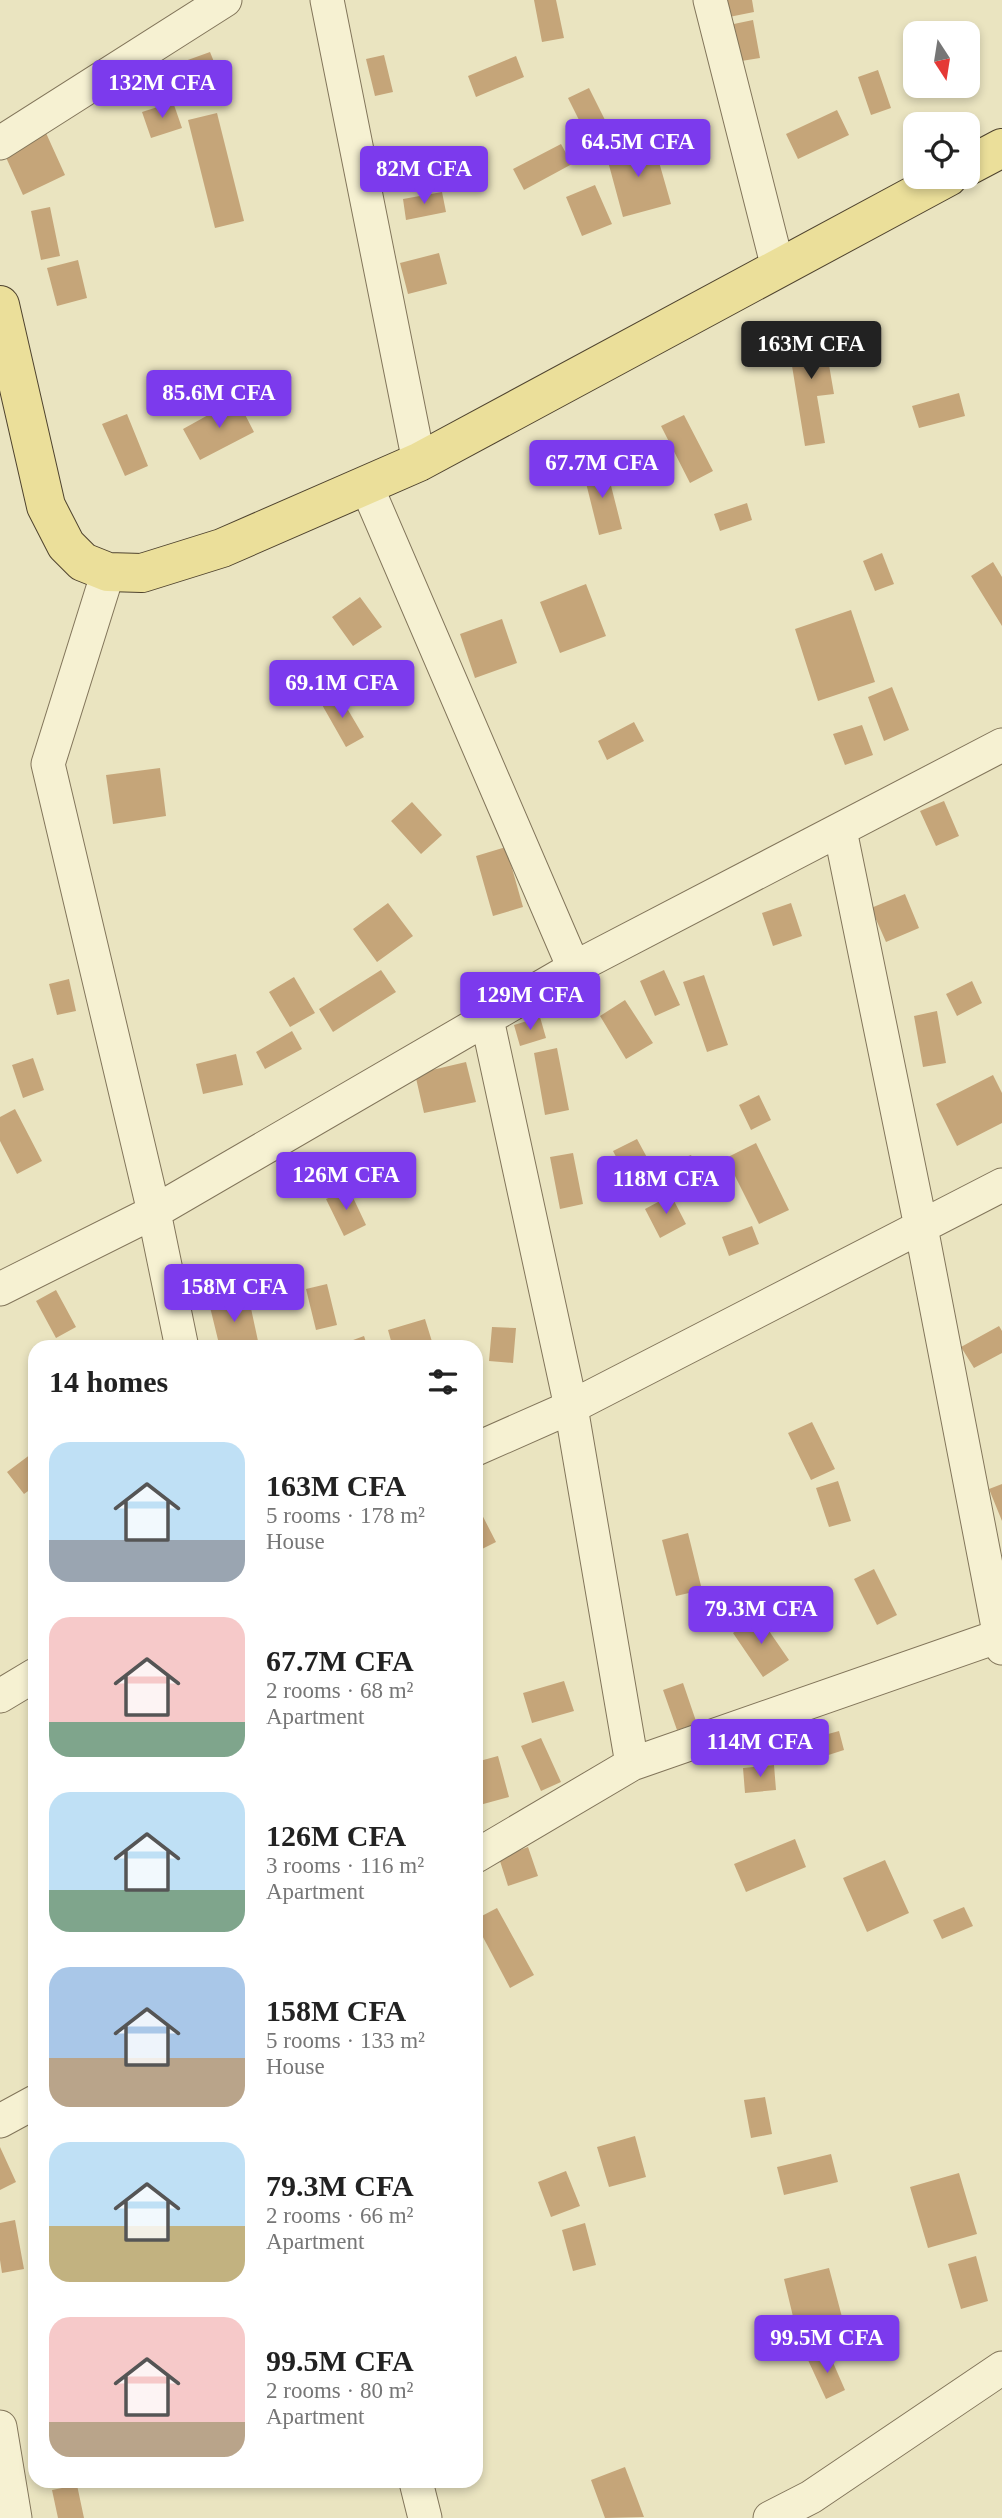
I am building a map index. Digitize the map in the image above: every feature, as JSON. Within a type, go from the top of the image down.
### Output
[{"type":"main road","points":[[980,160],[1002,148]]},
{"type":"main road","points":[[0,305],[46,506],[66,545],[83,562],[108,572],[142,573],[222,548],[419,462],[926,189]]},
{"type":"street","points":[[0,142],[225,0]]},
{"type":"street","points":[[327,0],[419,462]]},
{"type":"street","points":[[710,0],[778,268]]},
{"type":"street","points":[[366,485],[574,968]]},
{"type":"street","points":[[108,572],[48,764],[154,1212],[180,1340]]},
{"type":"street","points":[[0,1289],[154,1212],[574,968],[1002,745]]},
{"type":"street","points":[[483,1852],[632,1764],[1001,1640],[840,830]]},
{"type":"street","points":[[487,1019],[571,1408],[632,1764]]},
{"type":"street","points":[[483,1446],[571,1408],[1002,1185]]},
{"type":"street","points":[[0,1696],[28,1679]]},
{"type":"street","points":[[0,2121],[28,2106]]},
{"type":"street","points":[[770,2518],[810,2497],[1002,2368]]},
{"type":"street","points":[[0,2427],[15,2518]]},
{"type":"street","points":[[418,2488],[425,2518]]},
{"type":"building","points":[[534,0],[556,0],[564,38],[542,42]]},
{"type":"building","points":[[726,0],[752,0],[754,12],[729,17]]},
{"type":"building","points":[[753,20],[760,58],[735,62],[729,25]]},
{"type":"building","points":[[210,52],[225,89],[200,99],[185,61]]},
{"type":"building","points":[[384,55],[393,92],[375,96],[366,59]]},
{"type":"building","points":[[516,56],[524,77],[476,97],[468,76]]},
{"type":"building","points":[[878,70],[891,108],[871,115],[858,77]]},
{"type":"building","points":[[589,88],[608,126],[587,136],[568,98]]},
{"type":"building","points":[[173,102],[182,128],[151,138],[142,112]]},
{"type":"building","points":[[837,110],[849,135],[798,159],[786,134]]},
{"type":"building","points":[[217,113],[244,221],[215,228],[188,120]]},
{"type":"building","points":[[46,133],[65,175],[23,195],[4,153]]},
{"type":"building","points":[[653,141],[671,204],[623,217],[606,154]]},
{"type":"building","points":[[561,144],[572,164],[524,190],[513,169]]},
{"type":"building","points":[[595,185],[612,224],[582,236],[566,197]]},
{"type":"building","points":[[442,192],[446,212],[406,220],[403,199]]},
{"type":"building","points":[[50,207],[60,256],[41,260],[31,211]]},
{"type":"building","points":[[439,253],[447,284],[408,294],[400,263]]},
{"type":"building","points":[[78,260],[87,298],[57,306],[47,268]]},
{"type":"building","points":[[823,330],[834,394],[817,396],[825,443],[805,446],[787,335]]},
{"type":"building","points":[[959,393],[965,416],[919,428],[912,406]]},
{"type":"building","points":[[237,399],[254,432],[200,460],[183,429]]},
{"type":"building","points":[[127,414],[148,466],[125,476],[102,424]]},
{"type":"building","points":[[684,415],[713,471],[690,483],[661,426]]},
{"type":"building","points":[[606,466],[622,529],[599,535],[583,471]]},
{"type":"building","points":[[747,503],[752,520],[720,531],[714,514]]},
{"type":"building","points":[[882,553],[894,584],[875,591],[863,561]]},
{"type":"building","points":[[993,562],[1002,577],[1002,626],[971,576]]},
{"type":"building","points":[[586,584],[606,636],[560,653],[540,602]]},
{"type":"building","points":[[360,597],[382,627],[353,646],[332,617]]},
{"type":"building","points":[[851,610],[875,682],[818,701],[795,629]]},
{"type":"building","points":[[502,619],[517,663],[475,678],[460,634]]},
{"type":"building","points":[[892,687],[909,730],[884,741],[868,697]]},
{"type":"building","points":[[338,693],[364,737],[346,747],[321,703]]},
{"type":"building","points":[[634,722],[644,741],[607,760],[598,741]]},
{"type":"building","points":[[862,725],[873,755],[845,765],[833,734]]},
{"type":"building","points":[[160,768],[166,816],[113,824],[106,775]]},
{"type":"building","points":[[944,801],[959,836],[936,846],[920,811]]},
{"type":"building","points":[[412,802],[442,835],[421,854],[391,821]]},
{"type":"building","points":[[506,847],[523,907],[493,916],[476,856]]},
{"type":"building","points":[[905,894],[919,928],[886,942],[871,908]]},
{"type":"building","points":[[388,903],[413,936],[377,962],[353,929]]},
{"type":"building","points":[[791,903],[802,936],[773,946],[762,913]]},
{"type":"building","points":[[381,970],[396,992],[333,1032],[319,1009]]},
{"type":"building","points":[[664,970],[680,1005],[655,1016],[640,981]]},
{"type":"building","points":[[704,975],[728,1045],[707,1052],[683,982]]},
{"type":"building","points":[[294,977],[315,1013],[290,1027],[269,992]]},
{"type":"building","points":[[69,979],[76,1011],[57,1015],[49,984]]},
{"type":"building","points":[[972,981],[982,1003],[957,1016],[946,994]]},
{"type":"building","points":[[625,1000],[653,1043],[626,1059],[600,1016]]},
{"type":"building","points":[[937,1011],[946,1063],[923,1067],[914,1016]]},
{"type":"building","points":[[540,1017],[546,1038],[520,1046],[514,1025]]},
{"type":"building","points":[[292,1031],[302,1049],[265,1069],[256,1052]]},
{"type":"building","points":[[557,1048],[569,1110],[545,1115],[534,1053]]},
{"type":"building","points":[[236,1054],[243,1085],[203,1094],[196,1064]]},
{"type":"building","points":[[33,1058],[44,1090],[23,1098],[12,1065]]},
{"type":"building","points":[[466,1062],[476,1102],[424,1113],[415,1074]]},
{"type":"building","points":[[993,1075],[1002,1093],[1002,1123],[957,1146],[936,1104]]},
{"type":"building","points":[[759,1095],[771,1120],[751,1130],[739,1105]]},
{"type":"building","points":[[15,1109],[42,1161],[17,1174],[0,1141],[0,1117]]},
{"type":"building","points":[[637,1139],[657,1176],[633,1189],[613,1151]]},
{"type":"building","points":[[756,1143],[789,1210],[759,1224],[726,1158]]},
{"type":"building","points":[[573,1153],[583,1204],[560,1209],[550,1157]]},
{"type":"building","points":[[691,1155],[704,1189],[679,1199],[665,1165]]},
{"type":"building","points":[[349,1189],[366,1225],[344,1236],[326,1199]]},
{"type":"building","points":[[671,1195],[686,1224],[660,1238],[645,1209]]},
{"type":"building","points":[[752,1226],[759,1244],[729,1256],[722,1237]]},
{"type":"building","points":[[327,1284],[337,1325],[316,1330],[306,1289]]},
{"type":"building","points":[[56,1290],[76,1327],[56,1338],[36,1301]]},
{"type":"building","points":[[249,1299],[258,1340],[218,1340],[210,1307]]},
{"type":"building","points":[[425,1319],[432,1340],[391,1340],[388,1330]]},
{"type":"building","points":[[999,1326],[1002,1331],[1002,1353],[974,1368],[961,1347]]},
{"type":"building","points":[[492,1327],[516,1328],[513,1363],[489,1361]]},
{"type":"building","points":[[812,1422],[835,1469],[811,1480],[788,1433]]},
{"type":"building","points":[[28,1456],[28,1491],[24,1494],[7,1472]]},
{"type":"building","points":[[838,1481],[851,1521],[829,1527],[816,1488]]},
{"type":"building","points":[[1002,1484],[1002,1521],[989,1489]]},
{"type":"building","points":[[483,1517],[496,1542],[483,1548]]},
{"type":"building","points":[[688,1533],[702,1590],[676,1596],[662,1540]]},
{"type":"building","points":[[874,1569],[897,1615],[877,1625],[854,1579]]},
{"type":"building","points":[[758,1615],[789,1660],[763,1677],[733,1633]]},
{"type":"building","points":[[564,1681],[574,1711],[532,1723],[523,1693]]},
{"type":"building","points":[[683,1683],[697,1724],[677,1730],[663,1690]]},
{"type":"building","points":[[839,1731],[844,1750],[816,1759],[810,1739]]},
{"type":"building","points":[[541,1738],[561,1782],[541,1791],[521,1746]]},
{"type":"building","points":[[498,1756],[509,1797],[483,1804],[483,1760]]},
{"type":"building","points":[[774,1765],[776,1790],[745,1793],[743,1768]]},
{"type":"building","points":[[795,1839],[806,1867],[746,1892],[734,1864]]},
{"type":"building","points":[[528,1847],[538,1876],[508,1886],[499,1858]]},
{"type":"building","points":[[885,1860],[909,1913],[867,1932],[843,1878]]},
{"type":"building","points":[[964,1907],[973,1926],[942,1939],[933,1920]]},
{"type":"building","points":[[497,1908],[534,1975],[510,1988],[483,1937],[483,1915]]},
{"type":"building","points":[[765,2097],[772,2134],[751,2138],[744,2100]]},
{"type":"building","points":[[635,2136],[646,2177],[609,2187],[597,2147]]},
{"type":"building","points":[[0,2147],[16,2182],[0,2190]]},
{"type":"building","points":[[831,2154],[838,2182],[784,2195],[777,2167]]},
{"type":"building","points":[[566,2171],[580,2206],[551,2217],[538,2182]]},
{"type":"building","points":[[959,2173],[977,2234],[928,2248],[910,2187]]},
{"type":"building","points":[[15,2220],[24,2269],[2,2273],[0,2223]]},
{"type":"building","points":[[585,2223],[596,2265],[573,2271],[562,2230]]},
{"type":"building","points":[[976,2256],[988,2301],[961,2309],[948,2264]]},
{"type":"building","points":[[829,2268],[842,2317],[796,2329],[784,2279]]},
{"type":"building","points":[[828,2351],[845,2390],[826,2399],[808,2360]]},
{"type":"building","points":[[625,2467],[644,2517],[605,2518],[591,2480]]},
{"type":"building","points":[[78,2488],[84,2518],[58,2518],[52,2490]]}]
